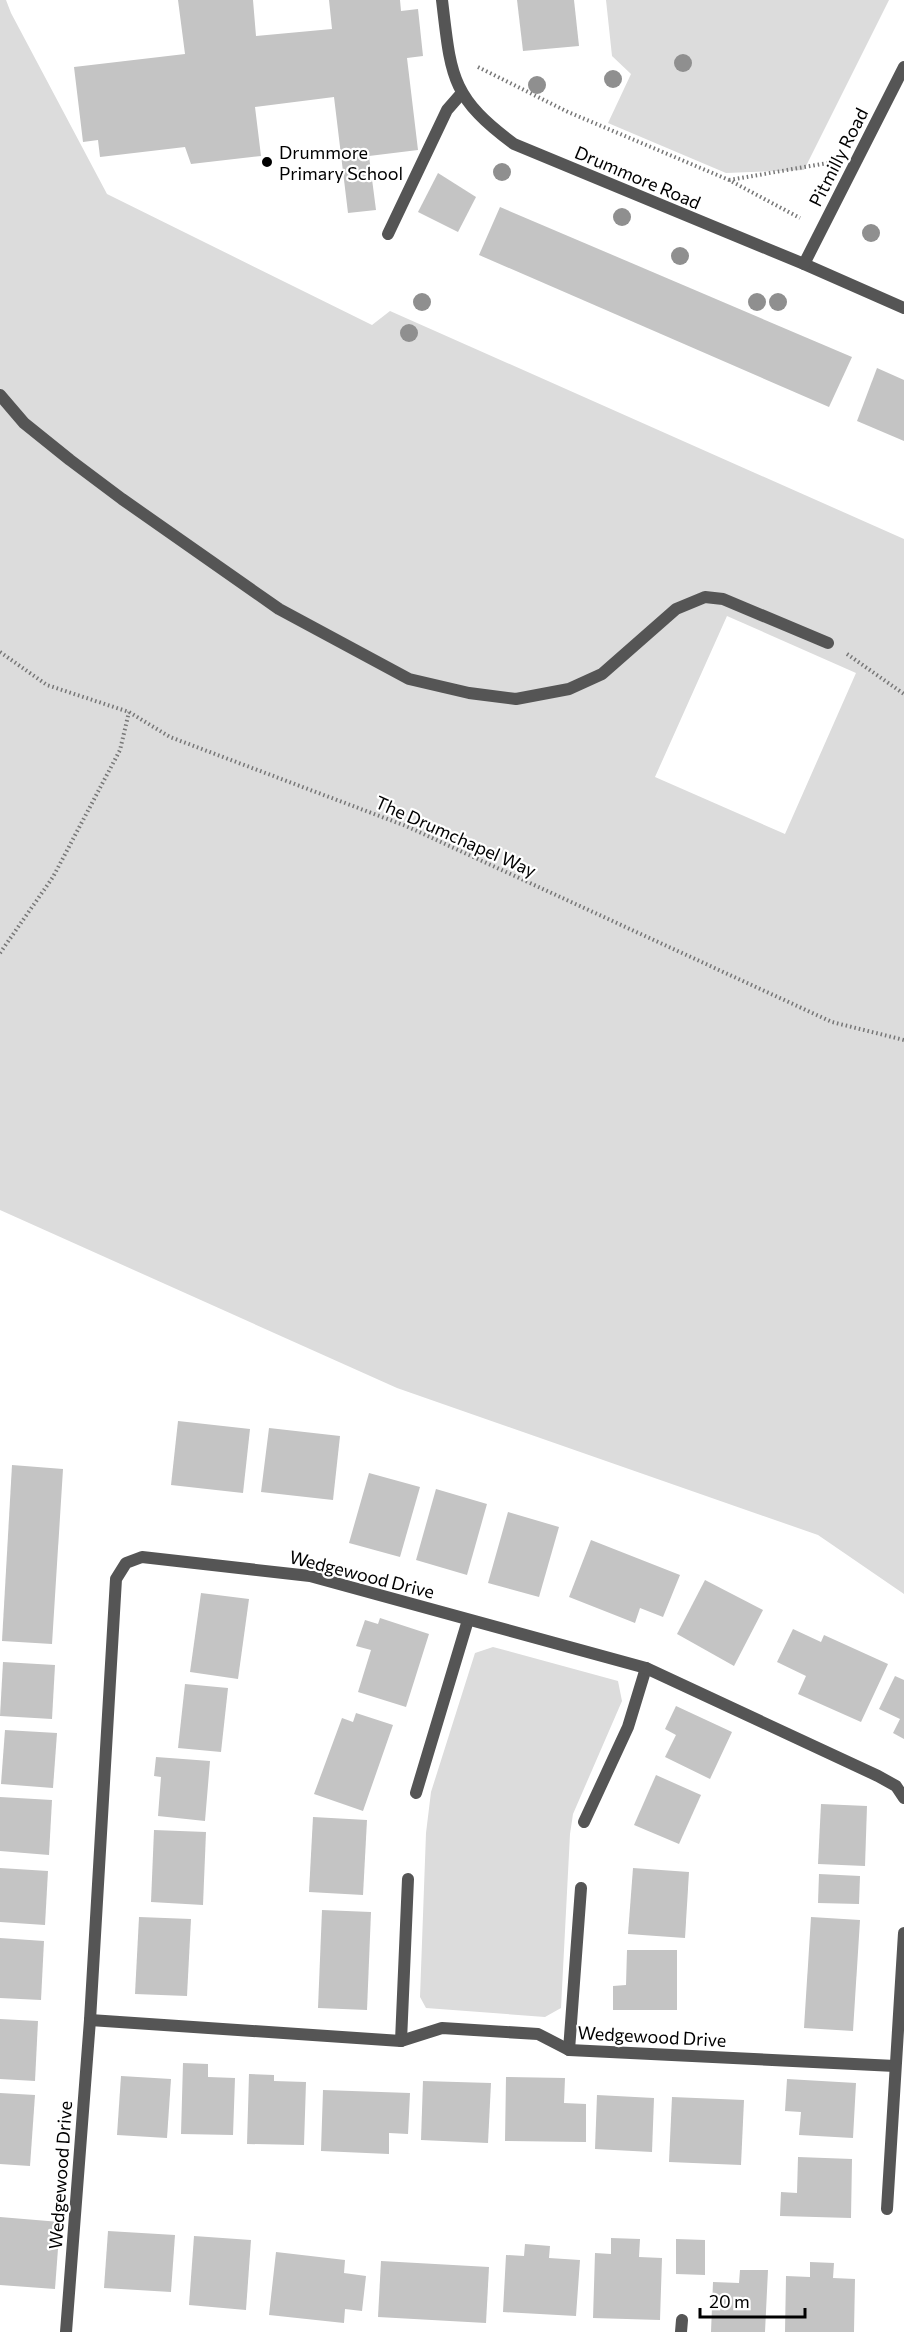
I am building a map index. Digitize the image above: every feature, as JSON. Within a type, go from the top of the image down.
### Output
[{"type":"street","name":"Drummore Road","points":[[442,0],[448,52],[461,94],[487,124],[514,144],[904,308]]},
{"type":"street","name":"Pitmilly Road","points":[[804,264],[904,68]]},
{"type":"street","points":[[388,234],[447,110],[461,94]]},
{"type":"street","points":[[0,395],[24,423],[78,466],[270,603],[409,679],[469,693],[516,699],[569,689],[602,674],[675,609],[705,597],[723,599],[828,643]]},
{"type":"street","name":"Wedgewood Drive","points":[[66,2332],[90,2020],[116,1579],[126,1563],[142,1557],[310,1576],[646,1668],[878,1776],[896,1786],[904,1798]]},
{"type":"street","points":[[416,1793],[468,1620]]},
{"type":"street","points":[[585,1822],[628,1727],[646,1668]]},
{"type":"street","points":[[401,2041],[408,1879]]},
{"type":"street","points":[[569,2050],[581,1888]]},
{"type":"street","points":[[886,2209],[904,1933]]},
{"type":"street","name":"Wedgewood Drive","points":[[90,2020],[401,2041],[442,2028],[538,2034],[569,2050],[895,2066]]},
{"type":"path","points":[[448,52],[568,112],[729,180],[803,219],[823,225]]},
{"type":"path","points":[[729,180],[809,168],[859,155]]},
{"type":"path","points":[[828,643],[857,659],[904,694]]},
{"type":"path","name":"The Drumchapel Way","points":[[0,652],[47,685],[129,712],[170,737],[406,826],[832,1022],[904,1040]]},
{"type":"path","points":[[0,953],[53,877],[120,750],[129,712]]},
{"type":"shaded area","points":[[0,0],[6,0],[107,194],[372,325],[390,311],[904,539],[904,1594],[818,1535],[397,1388],[0,1210]],"holes":[[[727,616],[856,673],[785,834],[655,777]]]},
{"type":"shaded area","points":[[606,0],[889,0],[804,170],[726,173],[608,123],[631,74],[612,56]]},
{"type":"shaded area","points":[[493,1647],[618,1681],[622,1701],[573,1814],[561,2008],[545,2017],[426,2008],[420,1997],[426,1833],[431,1792],[475,1653]]},
{"type":"building","points":[[178,0],[253,0],[256,36],[332,29],[329,0],[400,0],[401,11],[418,9],[423,56],[407,58],[418,150],[369,156],[376,210],[348,213],[334,97],[255,107],[261,156],[191,164],[185,147],[100,157],[98,140],[83,142],[74,67],[185,54]]},
{"type":"building","points":[[517,0],[574,0],[579,46],[523,51]]},
{"type":"building","points":[[438,173],[476,197],[458,232],[418,212]]},
{"type":"building","points":[[500,207],[852,357],[829,407],[479,255]]},
{"type":"building","points":[[877,368],[904,380],[904,441],[857,421]]},
{"type":"building","points":[[178,1421],[250,1429],[243,1493],[171,1485]]},
{"type":"building","points":[[269,1428],[340,1436],[333,1500],[261,1492]]},
{"type":"building","points":[[12,1465],[63,1469],[52,1644],[2,1641]]},
{"type":"building","points":[[369,1473],[420,1487],[400,1557],[349,1543]]},
{"type":"building","points":[[436,1489],[487,1504],[467,1575],[416,1560]]},
{"type":"building","points":[[508,1512],[559,1527],[539,1597],[488,1583]]},
{"type":"building","points":[[591,1540],[680,1575],[663,1617],[640,1608],[635,1623],[569,1597]]},
{"type":"building","points":[[705,1580],[763,1610],[734,1666],[677,1634]]},
{"type":"building","points":[[201,1593],[249,1599],[238,1679],[190,1672]]},
{"type":"building","points":[[380,1618],[429,1634],[406,1707],[358,1692],[371,1650],[356,1646],[365,1620],[378,1624]]},
{"type":"building","points":[[793,1629],[821,1642],[824,1635],[888,1664],[861,1722],[798,1694],[806,1676],[777,1662]]},
{"type":"building","points":[[3,1662],[55,1665],[52,1719],[0,1716]]},
{"type":"building","points":[[895,1676],[904,1680],[904,1739],[893,1733],[900,1719],[879,1709]]},
{"type":"building","points":[[185,1684],[228,1688],[221,1752],[178,1748]]},
{"type":"building","points":[[676,1706],[732,1732],[710,1779],[665,1757],[676,1735],[665,1729]]},
{"type":"building","points":[[356,1713],[393,1725],[363,1811],[314,1794],[342,1718],[353,1722]]},
{"type":"building","points":[[5,1730],[57,1733],[53,1788],[1,1784]]},
{"type":"building","points":[[156,1757],[210,1761],[205,1821],[158,1816],[161,1777],[154,1776]]},
{"type":"building","points":[[656,1775],[701,1795],[679,1844],[634,1825]]},
{"type":"building","points":[[0,1797],[52,1800],[49,1855],[0,1851]]},
{"type":"building","points":[[821,1804],[867,1806],[865,1866],[818,1864]]},
{"type":"building","points":[[313,1817],[367,1820],[363,1895],[309,1892]]},
{"type":"building","points":[[154,1830],[206,1832],[203,1905],[151,1902]]},
{"type":"building","points":[[0,1868],[48,1871],[45,1925],[0,1922]]},
{"type":"building","points":[[633,1868],[689,1872],[685,1938],[628,1934]]},
{"type":"building","points":[[819,1874],[860,1876],[859,1904],[818,1903]]},
{"type":"building","points":[[322,1910],[371,1912],[367,2010],[318,2008]]},
{"type":"building","points":[[139,1917],[191,1919],[187,1996],[135,1994]]},
{"type":"building","points":[[811,1917],[860,1920],[853,2031],[804,2028]]},
{"type":"building","points":[[0,1938],[44,1941],[41,2000],[0,1998]]},
{"type":"building","points":[[627,1950],[677,1950],[677,2010],[613,2010],[613,1986],[626,1985]]},
{"type":"building","points":[[0,2019],[38,2021],[35,2081],[0,2079]]},
{"type":"building","points":[[183,2063],[208,2064],[208,2077],[235,2078],[233,2135],[181,2134]]},
{"type":"building","points":[[249,2074],[274,2075],[274,2081],[306,2082],[304,2145],[247,2144]]},
{"type":"building","points":[[121,2076],[171,2079],[167,2138],[117,2135]]},
{"type":"building","points":[[506,2077],[565,2078],[564,2103],[586,2104],[586,2142],[505,2141]]},
{"type":"building","points":[[787,2079],[856,2083],[853,2138],[799,2135],[801,2112],[785,2111]]},
{"type":"building","points":[[423,2081],[491,2083],[488,2143],[421,2140]]},
{"type":"building","points":[[323,2090],[410,2093],[408,2134],[389,2133],[389,2154],[321,2151]]},
{"type":"building","points":[[0,2093],[35,2095],[30,2166],[0,2164]]},
{"type":"building","points":[[597,2095],[654,2098],[652,2152],[595,2149]]},
{"type":"building","points":[[672,2097],[744,2100],[741,2165],[669,2162]]},
{"type":"building","points":[[798,2157],[852,2159],[851,2218],[780,2216],[781,2192],[797,2193]]},
{"type":"building","points":[[0,2217],[60,2222],[55,2289],[0,2285]]},
{"type":"building","points":[[108,2231],[175,2235],[171,2292],[104,2288]]},
{"type":"building","points":[[194,2236],[251,2240],[246,2310],[189,2305]]},
{"type":"building","points":[[611,2238],[640,2239],[639,2257],[662,2258],[660,2320],[593,2318],[595,2253],[611,2254]]},
{"type":"building","points":[[676,2239],[705,2240],[705,2275],[676,2274]]},
{"type":"building","points":[[525,2244],[550,2246],[549,2258],[580,2260],[576,2316],[503,2312],[506,2255],[524,2256]]},
{"type":"building","points":[[276,2252],[345,2260],[344,2273],[366,2276],[362,2311],[345,2309],[344,2323],[269,2315]]},
{"type":"building","points":[[381,2261],[489,2267],[486,2323],[378,2317]]},
{"type":"building","points":[[810,2262],[834,2263],[833,2278],[855,2279],[854,2332],[785,2332],[786,2276],[810,2277]]},
{"type":"building","points":[[740,2270],[768,2270],[765,2332],[711,2332],[713,2282],[739,2283]]},
{"type":"place","name":"Drummore Primary School","points":[[267,162]]}]
